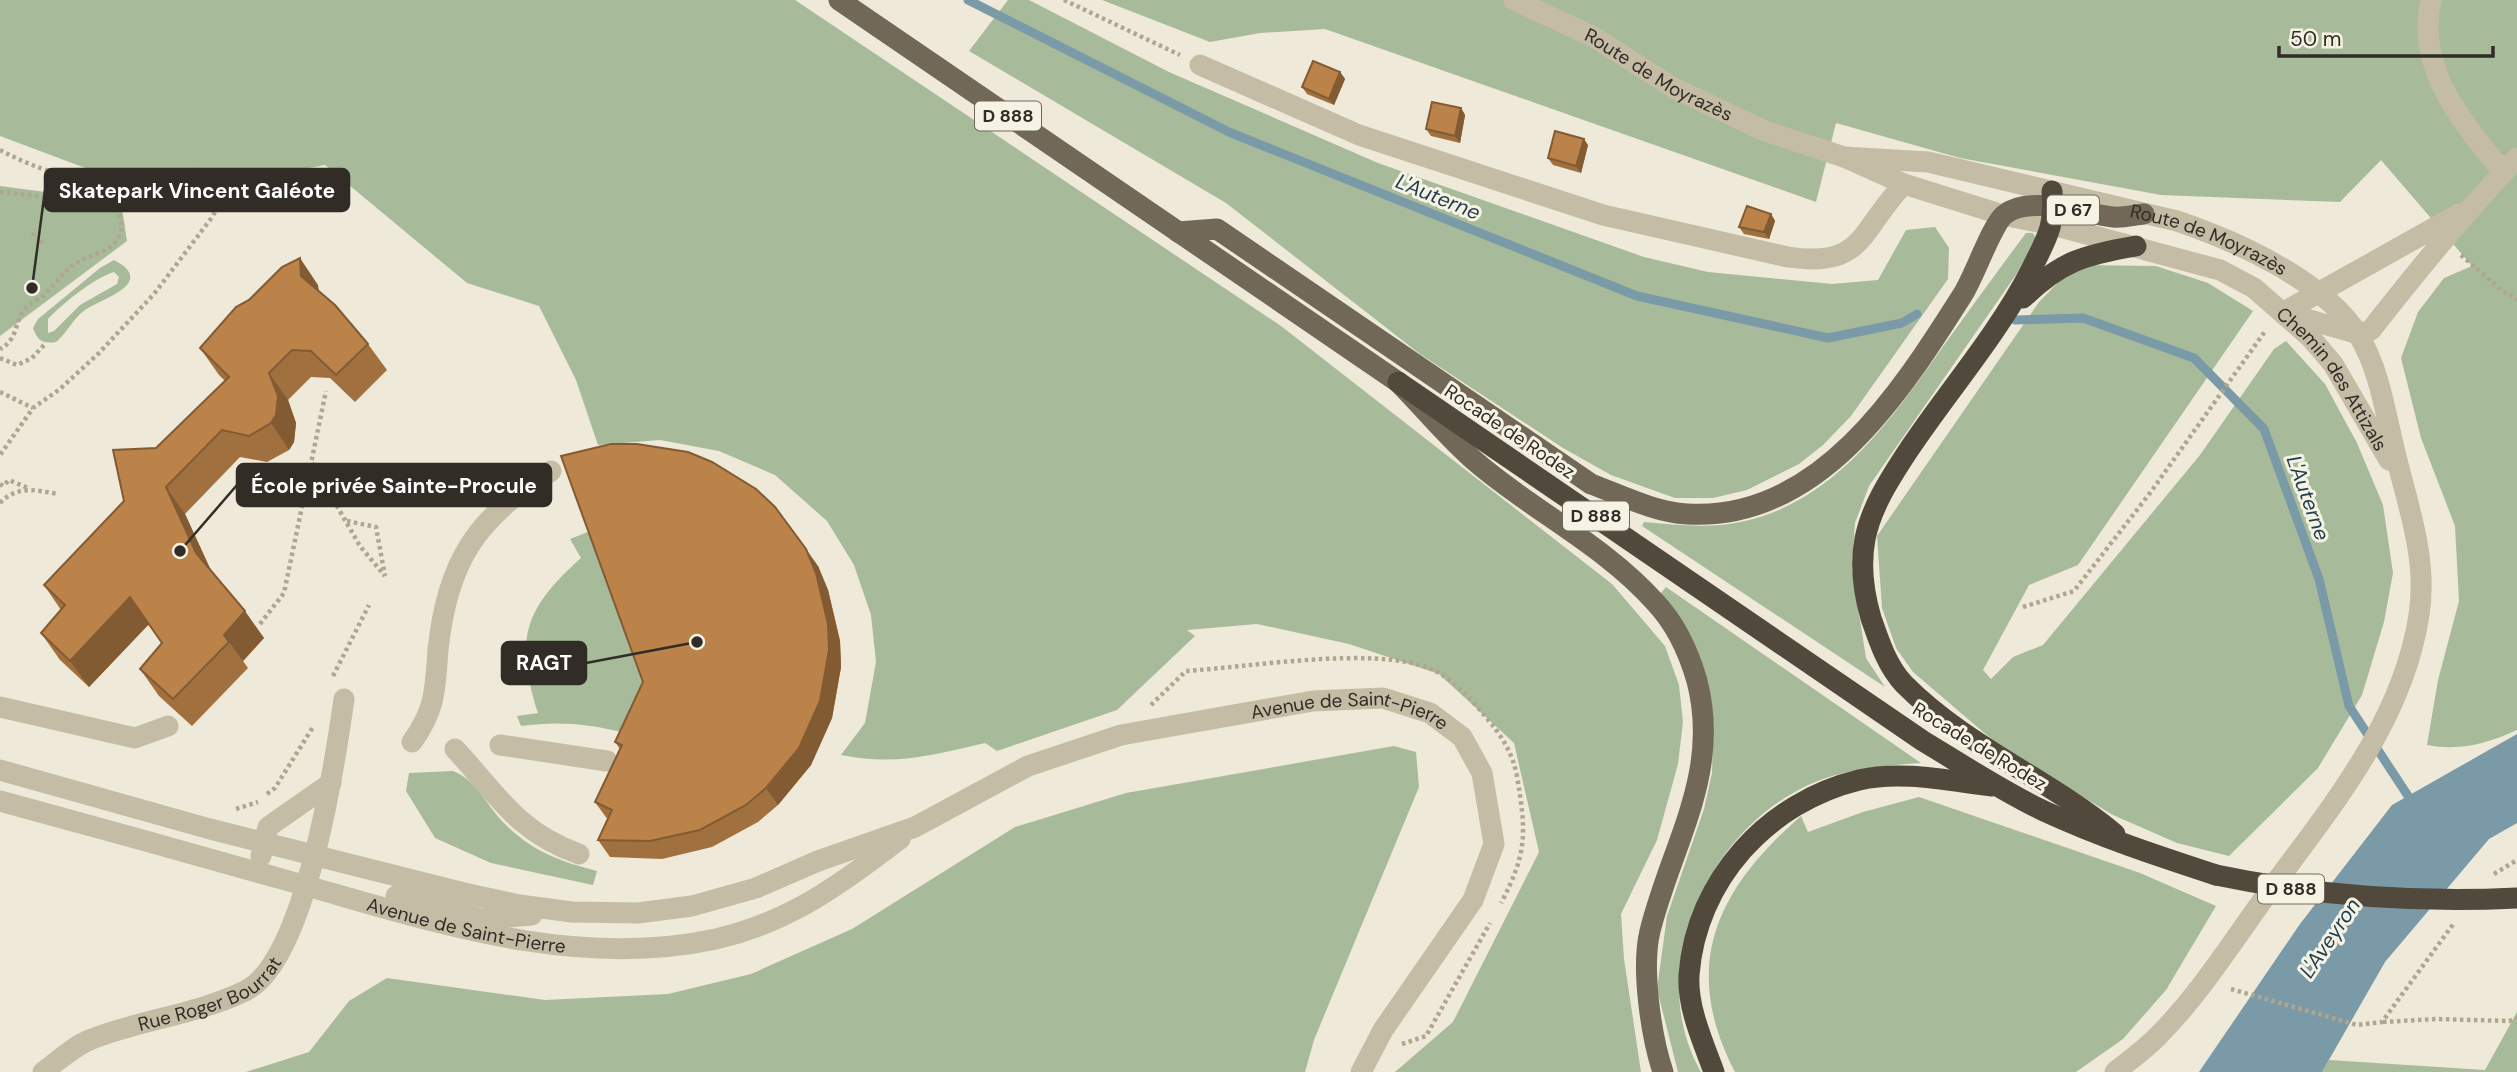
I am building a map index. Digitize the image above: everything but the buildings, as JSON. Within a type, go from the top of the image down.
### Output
[{"type":"highway","points":[[2011,309],[2053,208]]},
{"type":"highway","points":[[2133,849],[2087,811],[2014,768],[1952,724],[1903,683],[1881,649],[1868,606],[1863,573],[1865,539],[1883,490],[1935,409],[2011,309],[2049,273],[2073,260],[2136,246]]},
{"type":"highway","name":"Rocade de Rodez","points":[[1398,382],[1923,741],[1997,787],[2044,811],[2133,849],[2216,875],[2279,888],[2445,902],[2517,898]]},
{"type":"highway","points":[[1714,1072],[1698,1030],[1689,977],[1696,934],[1718,880],[1757,832],[1803,800],[1860,780],[1908,776],[1997,787]]},
{"type":"main road","name":"Rocade de Rodez","points":[[839,0],[1398,382]]},
{"type":"main road","name":"D 67","points":[[2053,208],[2116,218],[2144,214]]},
{"type":"main road","points":[[1178,232],[1217,229],[1591,484],[1655,507],[1685,514],[1716,514],[1781,497],[1862,435],[1937,335],[1966,289],[2003,215]]},
{"type":"main road","points":[[1398,382],[1476,461],[1595,549],[1655,602],[1691,661],[1701,697],[1705,738],[1702,770],[1649,933],[1647,982],[1663,1072]]},
{"type":"street","name":"Route de Moyrazès","points":[[1514,0],[1592,36],[1685,93],[1765,131],[1844,157],[1904,184],[2003,215],[2053,208]]},
{"type":"street","points":[[2284,312],[2358,334],[2371,330],[2447,239],[2466,210],[2510,165],[2441,86],[2433,68],[2426,36],[2431,0]]},
{"type":"street","points":[[1200,65],[1359,135],[1604,215],[1801,259],[1814,261],[1838,257],[1857,246],[1904,184]]},
{"type":"street","name":"Route de Moyrazès","points":[[1844,157],[1928,162],[2053,208],[2136,246],[2220,270],[2254,288],[2284,312]]},
{"type":"street","points":[[2319,294],[2466,210]]},
{"type":"street","name":"Route de Moyrazès","points":[[2144,214],[2177,221],[2249,248],[2319,294]]},
{"type":"street","name":"Chemin des Attizals","points":[[2115,1072],[2160,1034],[2209,973],[2342,792],[2376,736],[2407,667],[2420,613],[2419,547],[2374,369],[2358,334],[2319,294],[2284,312],[2333,364],[2402,483]]},
{"type":"street","points":[[412,742],[426,723],[436,696],[446,599],[456,566],[472,542],[503,506],[518,492],[551,471]]},
{"type":"street","name":"Avenue de Saint-Pierre","points":[[0,770],[260,858],[310,871],[572,912],[638,913],[692,906],[756,888],[818,861],[915,827],[1028,766],[1121,735],[1313,701],[1383,698],[1430,713],[1462,737],[1482,773],[1492,815],[1494,844],[1473,900],[1383,1030],[1361,1072]]},
{"type":"street","name":"Rue Roger Bourrat","points":[[43,1072],[89,1040],[247,991],[278,957],[310,871],[331,783],[344,699]]},
{"type":"street","points":[[0,707],[135,738],[168,726]]},
{"type":"street","points":[[500,745],[607,761]]},
{"type":"street","points":[[455,749],[525,827],[558,846],[579,854]]},
{"type":"street","points":[[260,858],[268,827],[331,783]]},
{"type":"street","name":"Avenue de Saint-Pierre","points":[[0,801],[141,840],[260,858],[310,871],[464,930],[608,950],[659,947],[716,938],[778,918],[833,890],[915,827]]},
{"type":"path","points":[[1064,0],[1200,65]]},
{"type":"path","points":[[0,455],[33,408],[90,362],[154,294],[213,216],[225,188],[220,178],[211,172],[197,171],[138,181],[61,176],[27,165],[1,152]]},
{"type":"path","points":[[60,201],[61,176]]},
{"type":"path","points":[[0,192],[60,201],[113,204],[120,214],[122,227],[117,241],[103,252],[81,260],[66,271],[45,294],[26,308],[19,319],[15,337],[0,349]]},
{"type":"path","points":[[2447,239],[2472,267],[2502,291],[2517,299]]},
{"type":"path","points":[[2024,607],[2074,591],[2150,494],[2256,339],[2284,312]]},
{"type":"path","points":[[0,358],[17,365],[32,358],[45,344]]},
{"type":"path","points":[[260,624],[284,593],[327,391]]},
{"type":"path","points":[[0,392],[33,408]]},
{"type":"path","points":[[311,461],[360,546],[385,576],[376,527],[346,521]]},
{"type":"path","points":[[0,484],[3,486],[9,480],[29,488],[58,494]]},
{"type":"path","points":[[0,503],[6,497],[29,488]]},
{"type":"path","points":[[332,678],[369,605]]},
{"type":"path","points":[[1121,735],[1186,671],[1372,657],[1430,668],[1471,699],[1506,742],[1515,767],[1526,826],[1518,871],[1499,906]]},
{"type":"path","points":[[233,810],[256,803],[275,788],[317,716]]},
{"type":"path","points":[[2487,878],[2517,860]]},
{"type":"path","points":[[2382,1022],[2459,913]]},
{"type":"path","points":[[1401,1045],[1426,1036],[1493,918]]},
{"type":"path","points":[[2231,989],[2357,1025],[2436,1019],[2510,1021],[2517,1017]]},
{"type":"green space","points":[[0,0],[795,0],[1281,326],[1612,584],[1665,646],[1679,685],[1683,722],[1678,764],[1657,840],[1621,914],[1624,959],[1641,1072],[1395,1072],[1453,1022],[1539,852],[1514,743],[1439,674],[1349,644],[1257,624],[1187,630],[1195,636],[1117,710],[997,751],[985,743],[914,758],[879,759],[841,755],[865,723],[876,662],[871,615],[854,565],[827,521],[775,475],[719,451],[660,440],[598,445],[576,380],[539,306],[467,283],[325,165],[160,196],[0,136]]},
{"type":"green space","points":[[1008,0],[1029,0],[1169,72],[1378,163],[1644,257],[1708,272],[1832,284],[1878,280],[1906,230],[1935,227],[1949,248],[1948,279],[1851,416],[1823,445],[1799,464],[1747,490],[1713,498],[1675,498],[1611,475],[1563,448],[1420,354],[1226,203],[969,51]]},
{"type":"green space","points":[[1102,0],[2517,0],[2517,730],[2473,745],[2427,745],[2438,680],[2459,601],[2455,526],[2421,438],[2401,358],[2418,312],[2444,278],[2472,266],[2381,160],[2340,202],[2161,195],[1960,158],[1836,123],[1816,202],[1325,29],[1260,33],[1210,42]]},
{"type":"green space","points":[[0,186],[121,202],[127,241],[0,336]]},
{"type":"green space","points":[[2026,233],[2033,233],[2037,240],[2029,256],[1869,486],[1855,523],[1852,569],[1866,658],[1885,687],[1642,526],[1644,522],[1707,526],[1745,521],[1778,510],[1808,494],[1836,474],[1885,424],[1907,397]]},
{"type":"green space","points":[[114,260],[126,268],[130,276],[128,283],[122,290],[81,313],[56,342],[39,339],[33,328],[38,319],[100,268]],"holes":[[[114,272],[119,277],[117,284],[80,305],[54,331],[48,333],[48,319],[70,299],[106,275]]]},
{"type":"green space","points":[[2075,265],[2156,266],[2208,283],[2253,311],[2078,565],[2029,585],[1983,670],[1991,679],[2013,657],[2043,645],[2200,455],[2274,349],[2286,341],[2325,384],[2357,443],[2383,505],[2393,573],[2384,622],[2362,695],[2318,768],[2229,856],[2177,843],[2113,815],[2003,749],[1913,672],[1896,648],[1882,608],[1877,536],[2039,302]]},
{"type":"green space","points":[[593,530],[655,699],[637,736],[580,725],[551,723],[521,726],[517,716],[538,713],[527,665],[529,627],[547,594],[581,558],[570,539]]},
{"type":"green space","points":[[1666,587],[1921,763],[1855,770],[1808,785],[1760,816],[1732,845],[1709,879],[1692,916],[1682,955],[1679,995],[1685,1035],[1701,1072],[1678,1072],[1657,989],[1667,916],[1704,809],[1712,773],[1713,719],[1692,640],[1661,593]]},
{"type":"green space","points":[[1394,746],[1416,752],[1419,787],[1314,1040],[1305,1072],[246,1072],[309,1052],[349,1001],[387,978],[545,1000],[668,994],[751,974],[852,929],[1015,827],[1126,793]]},
{"type":"green space","points":[[453,771],[468,780],[502,821],[523,840],[558,859],[597,871],[593,885],[491,863],[435,838],[406,791],[409,773]]},
{"type":"green space","points":[[1919,797],[2140,873],[2216,906],[2166,990],[2123,1039],[2076,1072],[1735,1072],[1719,1034],[1710,998],[1709,964],[1716,932],[1728,902],[1747,872],[1801,816],[1808,832],[1863,812]]},
{"type":"green space","points":[[2517,1012],[2517,1072],[2322,1072],[2329,1060],[2485,1070]]},
{"type":"water","name":"L'Aveyron","points":[[2517,734],[2517,823],[2489,839],[2385,962],[2322,1072],[2199,1072],[2300,924],[2392,805]]},
{"type":"waterway","name":"L'Auterne","points":[[968,0],[1229,132],[1637,296],[1828,338],[1902,323],[1917,314]]},
{"type":"waterway","name":"L'Auterne","points":[[2015,320],[2083,318],[2194,358],[2264,429],[2319,579],[2349,706],[2414,805]]},
{"type":"place","name":"Skatepark Vincent Galéote","points":[[32,288]]},
{"type":"place","name":"École privée Sainte-Procule","points":[[180,551]]},
{"type":"place","name":"RAGT","points":[[697,642]]}]
